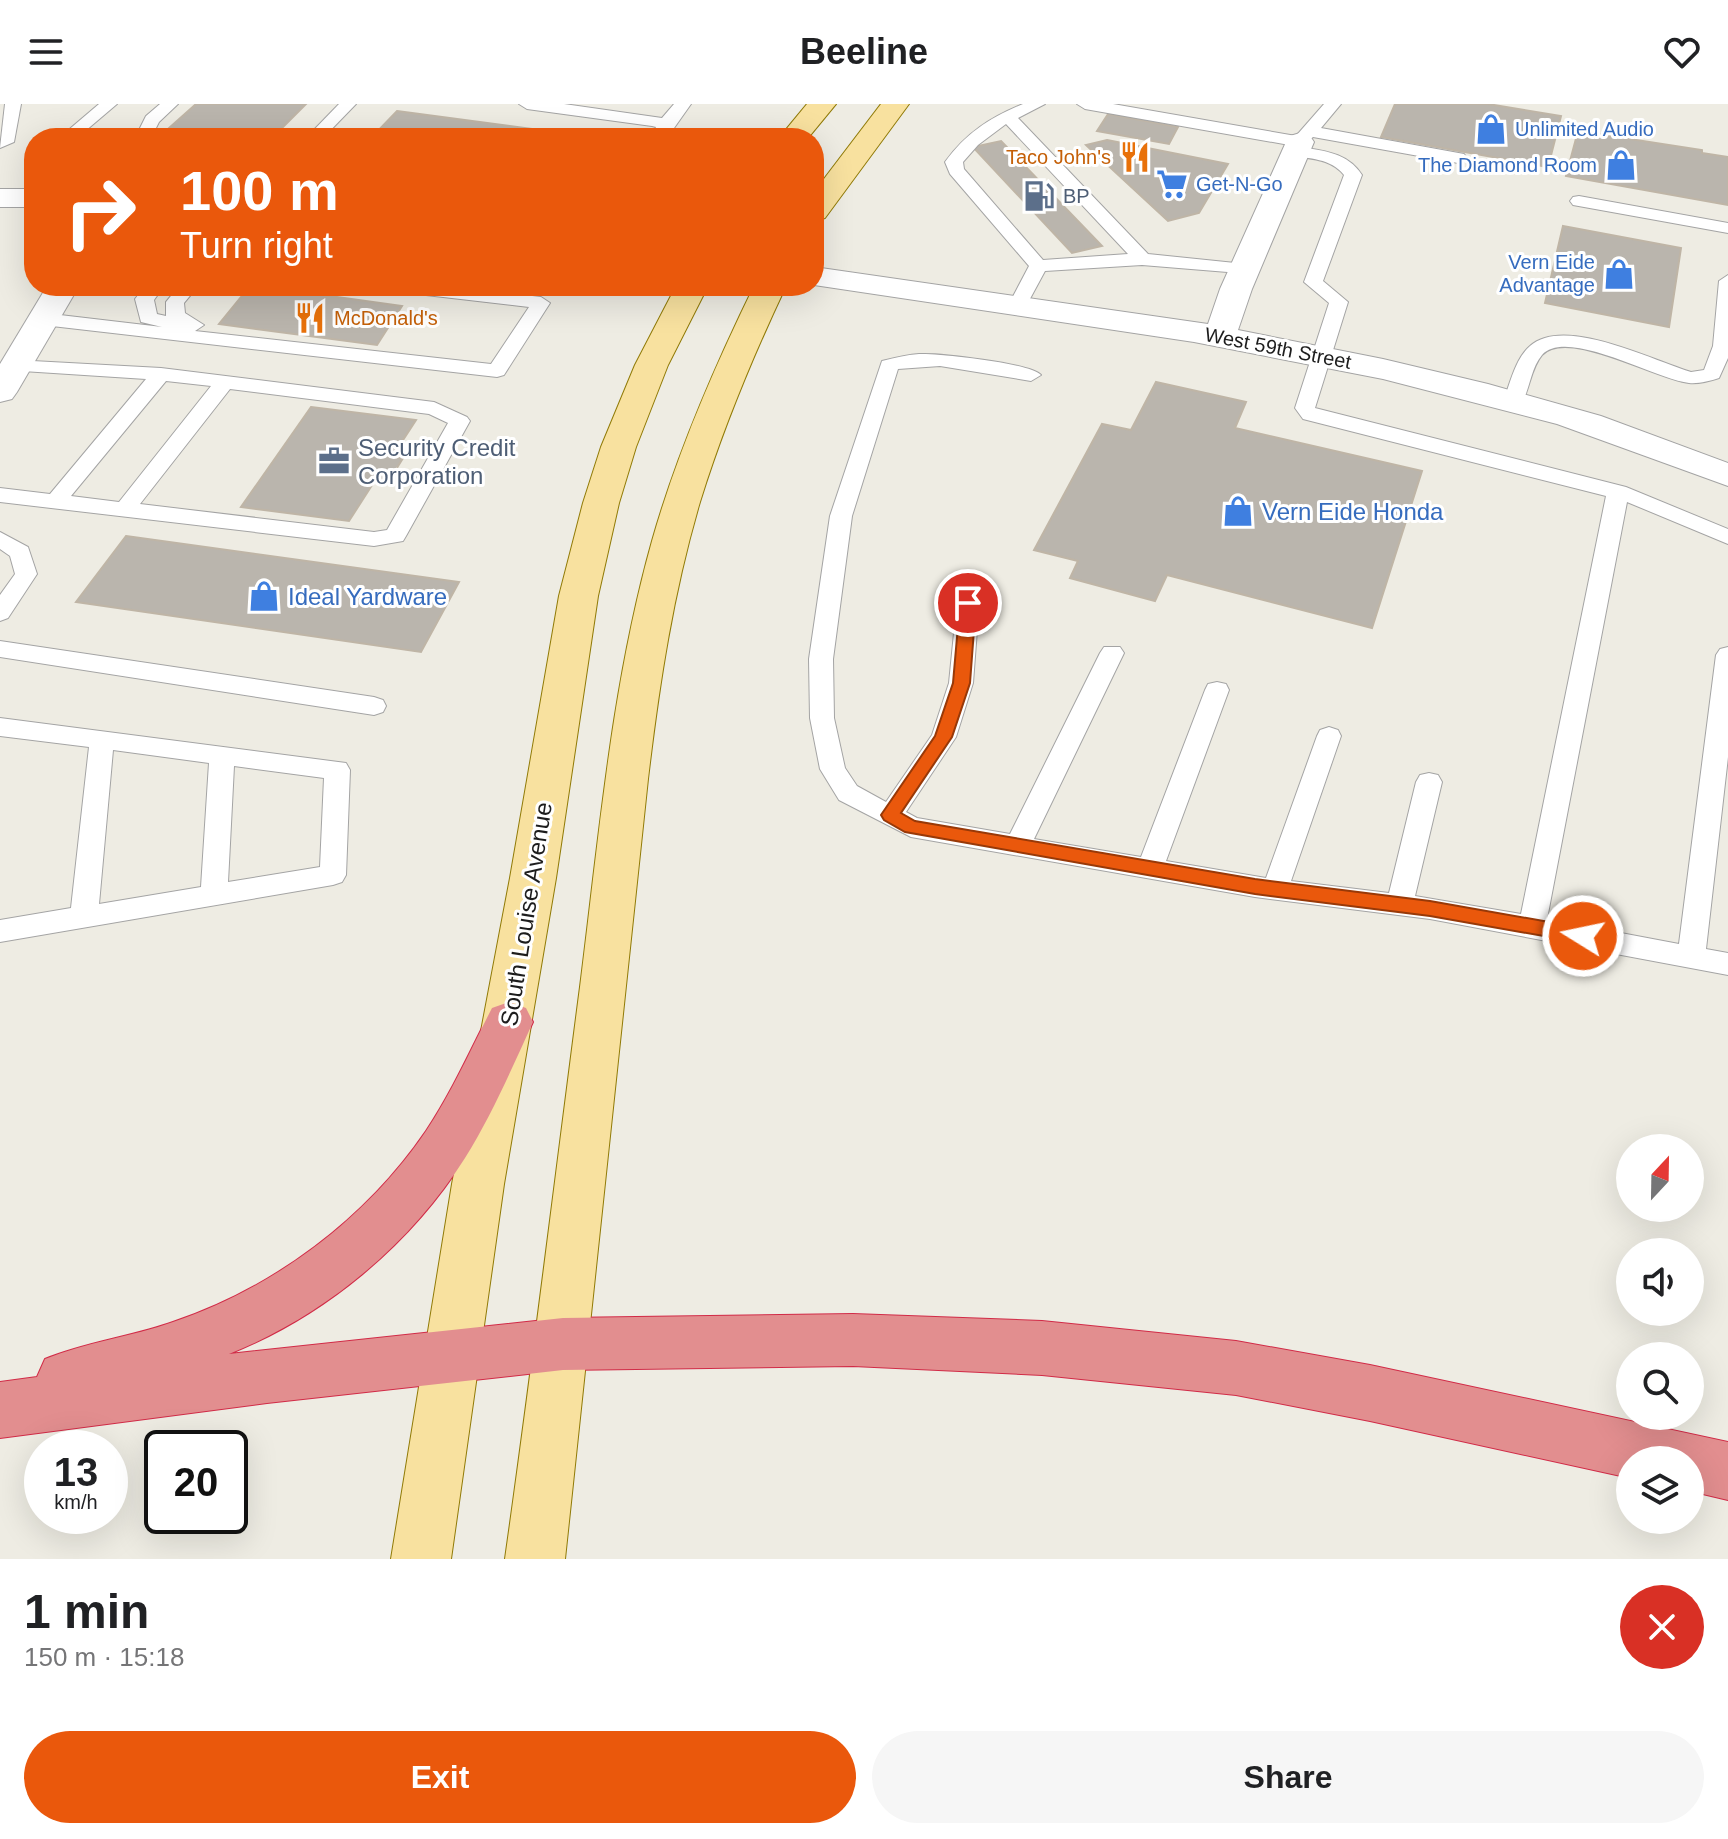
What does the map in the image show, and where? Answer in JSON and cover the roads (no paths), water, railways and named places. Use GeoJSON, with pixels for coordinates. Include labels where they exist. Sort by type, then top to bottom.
{"type":"FeatureCollection","features":[{"type":"Feature","properties":{"kind":"highway"},"geometry":{"type":"LineString","coordinates":[[0,1391],[78,1375],[175,1349],[249,1319],[309,1283],[363,1243],[401,1204],[435,1159],[468,1107],[509,1022]]}},
{"type":"Feature","properties":{"kind":"highway"},"geometry":{"type":"LineString","coordinates":[[0,1410],[563,1344],[853,1340],[1042,1348],[1236,1368],[1370,1393],[1616,1446]]}},
{"type":"Feature","properties":{"kind":"highway"},"geometry":{"type":"LineString","coordinates":[[1704,1465],[1728,1471]]}},
{"type":"Feature","properties":{"kind":"main road"},"geometry":{"type":"LineString","coordinates":[[802,128],[822,104]]}},
{"type":"Feature","properties":{"kind":"main road"},"geometry":{"type":"LineString","coordinates":[[824,199],[895,104]]}},
{"type":"Feature","properties":{"kind":"main road","name":"South Louise Avenue"},"geometry":{"type":"LineString","coordinates":[[421,1559],[471,1227],[509,1022],[578,597],[600,505],[641,388],[687,296]]}},
{"type":"Feature","properties":{"kind":"main road"},"geometry":{"type":"LineString","coordinates":[[535,1559],[563,1344],[619,845],[645,654],[661,578],[684,496],[704,437],[766,296]]}},
{"type":"Feature","properties":{"kind":"street"},"geometry":{"type":"LineString","coordinates":[[1220,336],[1245,270],[1302,142]]}},
{"type":"Feature","properties":{"kind":"street","name":"West 59th Street"},"geometry":{"type":"LineString","coordinates":[[824,277],[1018,304],[1323,355],[1513,402],[1665,449],[1728,475]]}},
{"type":"Feature","properties":{"kind":"street"},"geometry":{"type":"LineString","coordinates":[[7,379],[57,296]]}},
{"type":"Feature","properties":{"kind":"lane"},"geometry":{"type":"LineString","coordinates":[[0,143],[6,142],[13,104]]}},
{"type":"Feature","properties":{"kind":"lane"},"geometry":{"type":"LineString","coordinates":[[79,128],[109,104]]}},
{"type":"Feature","properties":{"kind":"lane"},"geometry":{"type":"LineString","coordinates":[[148,128],[152,120],[170,104]]}},
{"type":"Feature","properties":{"kind":"lane"},"geometry":{"type":"LineString","coordinates":[[324,128],[348,104]]}},
{"type":"Feature","properties":{"kind":"lane"},"geometry":{"type":"LineString","coordinates":[[527,104],[643,128]]}},
{"type":"Feature","properties":{"kind":"lane"},"geometry":{"type":"LineString","coordinates":[[665,128],[683,104]]}},
{"type":"Feature","properties":{"kind":"lane"},"geometry":{"type":"LineString","coordinates":[[1037,104],[995,120],[964,148],[954,162],[956,170],[1038,266]]}},
{"type":"Feature","properties":{"kind":"lane"},"geometry":{"type":"LineString","coordinates":[[1085,104],[1302,142],[1458,158]]}},
{"type":"Feature","properties":{"kind":"lane"},"geometry":{"type":"LineString","coordinates":[[1302,142],[1333,104]]}},
{"type":"Feature","properties":{"kind":"lane"},"geometry":{"type":"LineString","coordinates":[[1007,116],[1142,258]]}},
{"type":"Feature","properties":{"kind":"lane"},"geometry":{"type":"LineString","coordinates":[[1302,142],[1347,165],[1353,175],[1313,282],[1339,302],[1305,408],[1310,415],[1618,492],[1728,537]]}},
{"type":"Feature","properties":{"kind":"lane"},"geometry":{"type":"LineString","coordinates":[[1579,201],[1728,228]]}},
{"type":"Feature","properties":{"kind":"lane"},"geometry":{"type":"LineString","coordinates":[[1038,266],[1142,258],[1188,259],[1245,270]]}},
{"type":"Feature","properties":{"kind":"lane"},"geometry":{"type":"LineString","coordinates":[[1018,304],[1038,266]]}},
{"type":"Feature","properties":{"kind":"lane"},"geometry":{"type":"LineString","coordinates":[[1513,402],[1534,353],[1554,340],[1576,341],[1691,378],[1712,374],[1723,346],[1728,281]]}},
{"type":"Feature","properties":{"kind":"lane"},"geometry":{"type":"LineString","coordinates":[[115,327],[132,296]]}},
{"type":"Feature","properties":{"kind":"lane"},"geometry":{"type":"LineString","coordinates":[[147,296],[144,299],[148,318],[171,324],[390,351],[403,360]]}},
{"type":"Feature","properties":{"kind":"lane"},"geometry":{"type":"LineString","coordinates":[[180,296],[175,302],[175,316],[194,325]]}},
{"type":"Feature","properties":{"kind":"lane"},"geometry":{"type":"LineString","coordinates":[[43,319],[497,371],[541,303],[483,296]]}},
{"type":"Feature","properties":{"kind":"lane"},"geometry":{"type":"LineString","coordinates":[[1031,375],[937,361],[903,360],[889,365],[841,516],[821,659],[822,718],[833,769],[848,793],[911,827],[1275,889],[1400,904],[1532,926],[1728,964]]}},
{"type":"Feature","properties":{"kind":"lane"},"geometry":{"type":"LineString","coordinates":[[55,501],[161,374]]}},
{"type":"Feature","properties":{"kind":"lane"},"geometry":{"type":"LineString","coordinates":[[0,495],[374,539],[395,536],[460,421],[434,408],[161,374],[7,379]]}},
{"type":"Feature","properties":{"kind":"lane"},"geometry":{"type":"LineString","coordinates":[[125,509],[225,382]]}},
{"type":"Feature","properties":{"kind":"lane"},"geometry":{"type":"LineString","coordinates":[[1532,926],[1618,492]]}},
{"type":"Feature","properties":{"kind":"lane"},"geometry":{"type":"LineString","coordinates":[[0,539],[20,552],[26,574],[0,613]]}},
{"type":"Feature","properties":{"kind":"lane"},"geometry":{"type":"LineString","coordinates":[[890,815],[944,737],[961,683],[968,603]]}},
{"type":"Feature","properties":{"kind":"lane"},"geometry":{"type":"LineString","coordinates":[[0,649],[374,706]]}},
{"type":"Feature","properties":{"kind":"lane"},"geometry":{"type":"LineString","coordinates":[[1018,845],[1112,653]]}},
{"type":"Feature","properties":{"kind":"lane"},"geometry":{"type":"LineString","coordinates":[[1691,957],[1728,655]]}},
{"type":"Feature","properties":{"kind":"lane"},"geometry":{"type":"LineString","coordinates":[[1150,868],[1217,690]]}},
{"type":"Feature","properties":{"kind":"lane"},"geometry":{"type":"LineString","coordinates":[[0,727],[337,770],[333,875],[0,931]]}},
{"type":"Feature","properties":{"kind":"lane"},"geometry":{"type":"LineString","coordinates":[[1275,889],[1329,736]]}},
{"type":"Feature","properties":{"kind":"lane"},"geometry":{"type":"LineString","coordinates":[[84,917],[102,740]]}},
{"type":"Feature","properties":{"kind":"lane"},"geometry":{"type":"LineString","coordinates":[[214,895],[222,756]]}},
{"type":"Feature","properties":{"kind":"lane"},"geometry":{"type":"LineString","coordinates":[[1400,904],[1429,782]]}},
{"type":"Feature","properties":{"kind":"place","name":"Unlimited Audio"},"geometry":{"type":"Point","coordinates":[1491,129]}},
{"type":"Feature","properties":{"kind":"place","name":"Taco John's"},"geometry":{"type":"Point","coordinates":[1135,157]}},
{"type":"Feature","properties":{"kind":"place","name":"The Diamond Room"},"geometry":{"type":"Point","coordinates":[1621,165]}},
{"type":"Feature","properties":{"kind":"place","name":"Get-N-Go"},"geometry":{"type":"Point","coordinates":[1172,184]}},
{"type":"Feature","properties":{"kind":"place","name":"BP"},"geometry":{"type":"Point","coordinates":[1039,196]}},
{"type":"Feature","properties":{"kind":"place","name":"Vern Eide Advantage"},"geometry":{"type":"Point","coordinates":[1619,274]}},
{"type":"Feature","properties":{"kind":"place","name":"McDonald's"},"geometry":{"type":"Point","coordinates":[310,318]}},
{"type":"Feature","properties":{"kind":"place","name":"Security Credit Corporation"},"geometry":{"type":"Point","coordinates":[334,461]}},
{"type":"Feature","properties":{"kind":"place","name":"Vern Eide Honda"},"geometry":{"type":"Point","coordinates":[1238,511]}},
{"type":"Feature","properties":{"kind":"place","name":"Ideal Yardware"},"geometry":{"type":"Point","coordinates":[264,596]}}]}
